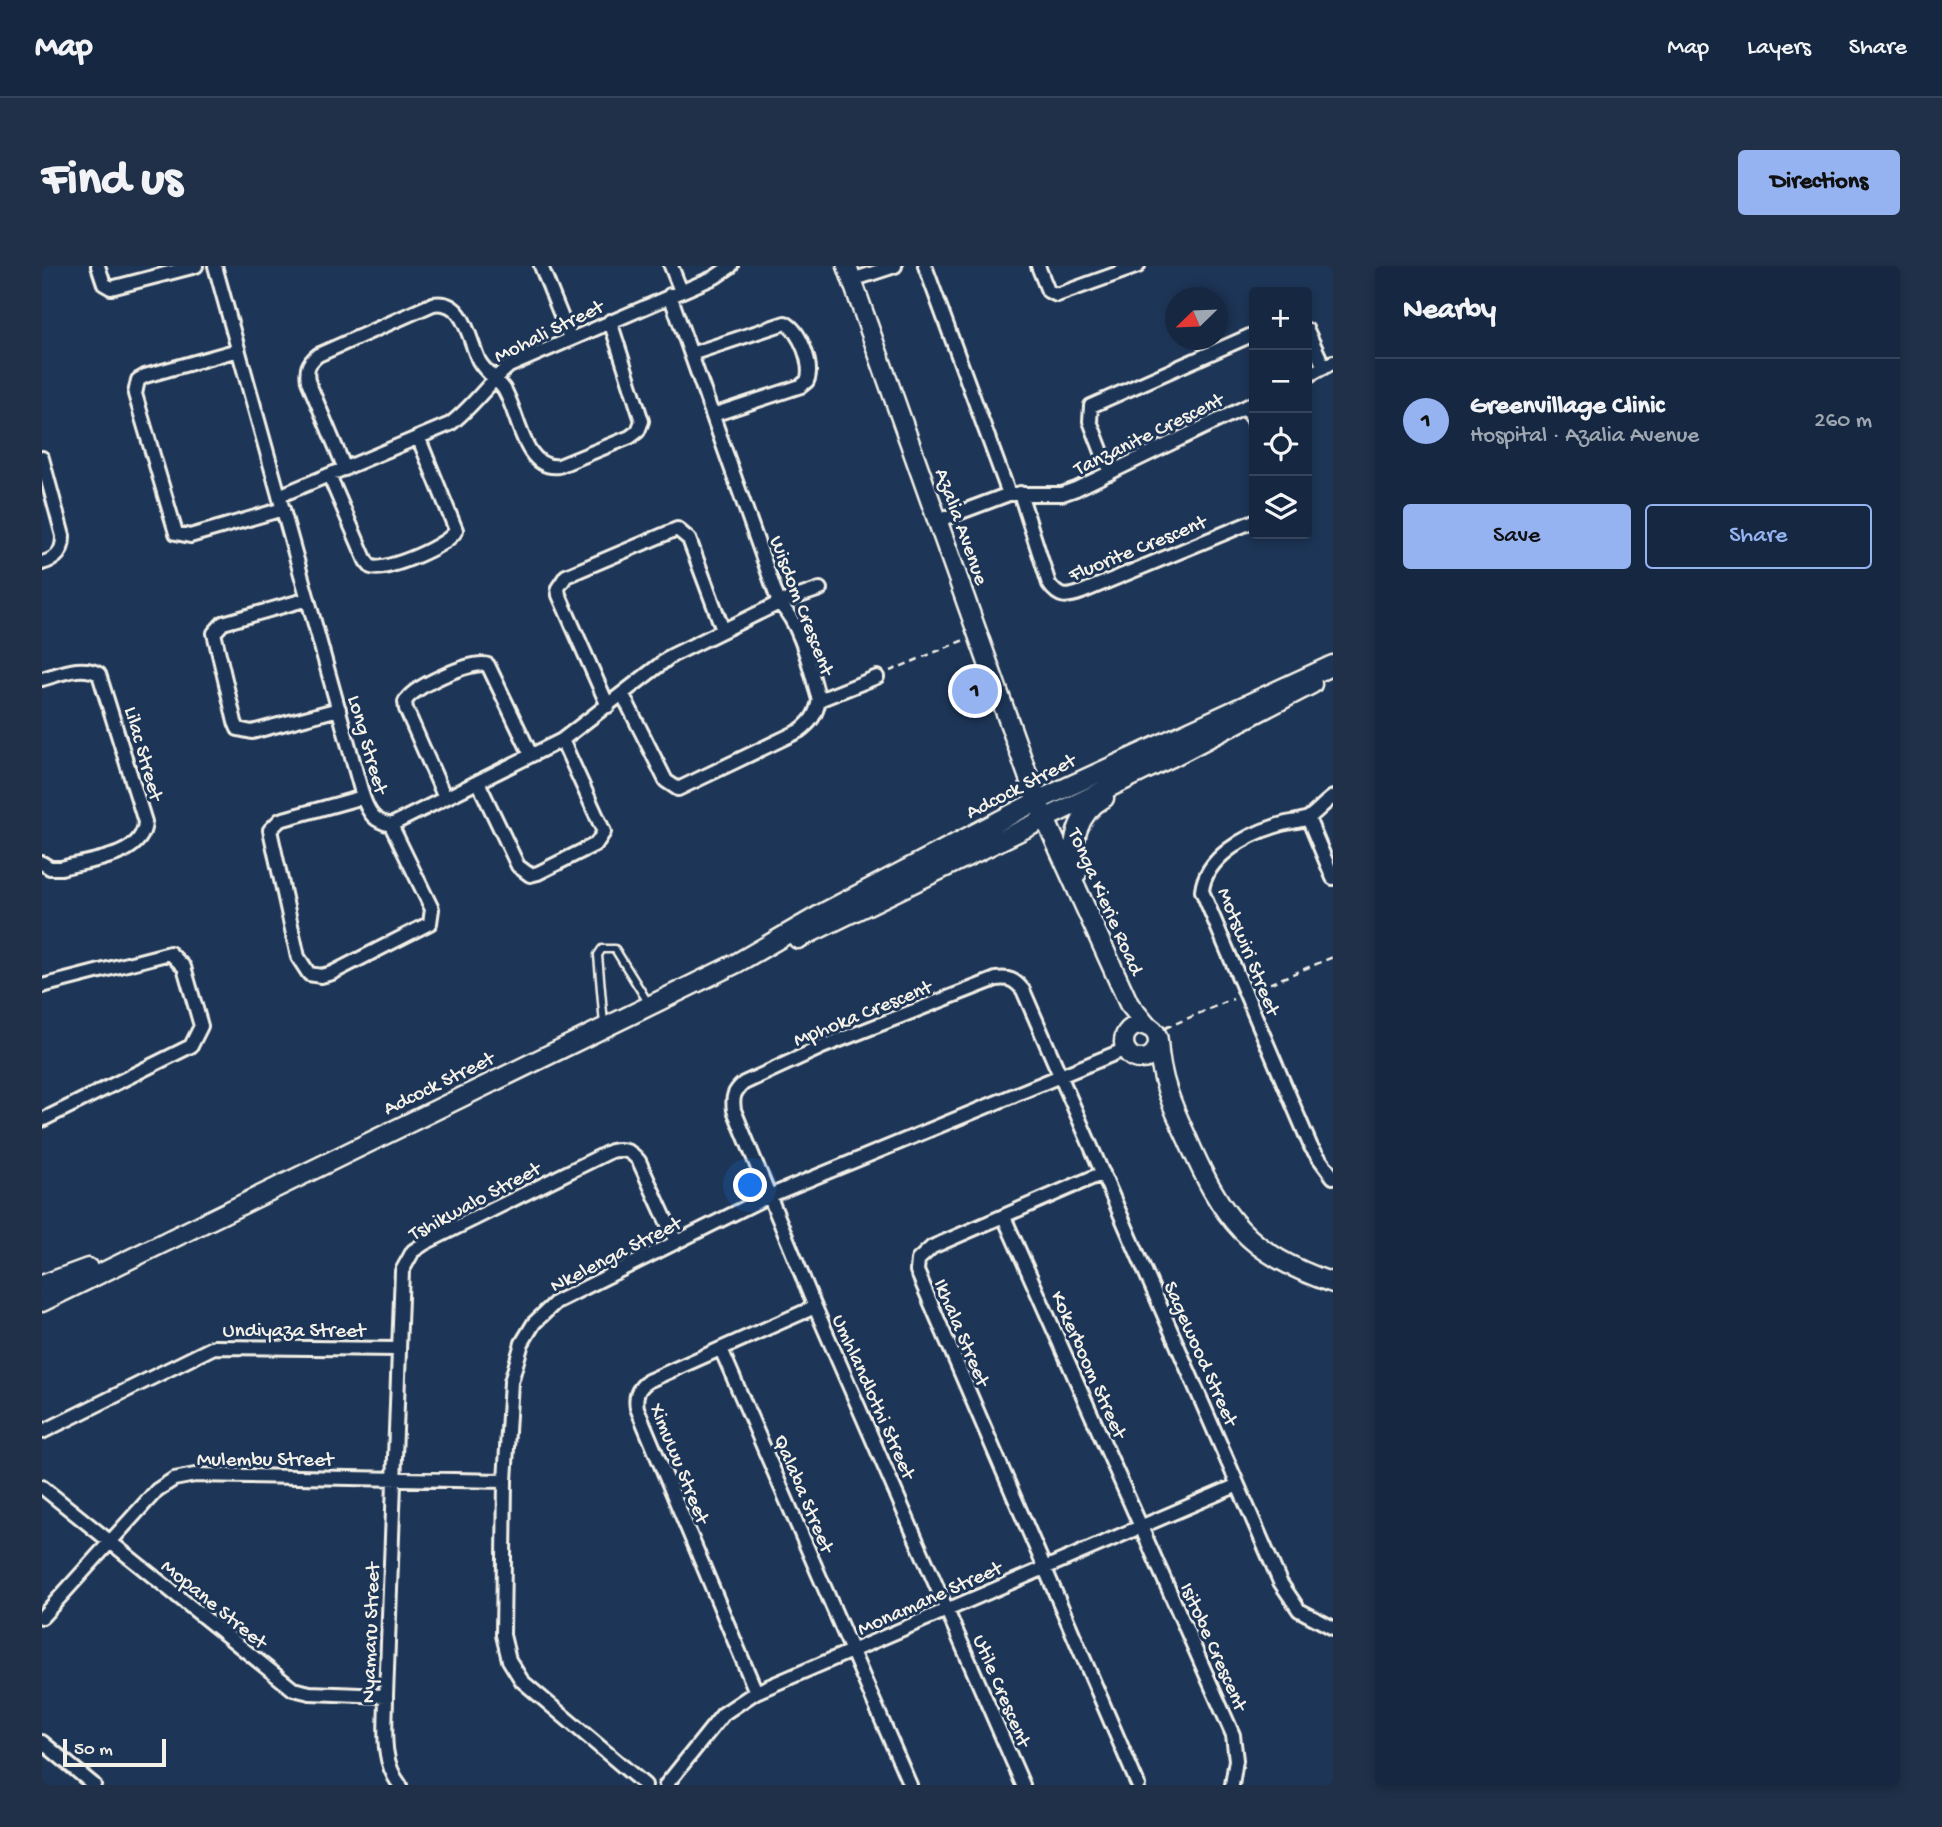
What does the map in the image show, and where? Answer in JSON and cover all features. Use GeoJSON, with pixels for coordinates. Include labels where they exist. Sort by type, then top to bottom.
{"type":"FeatureCollection","features":[{"type":"Feature","properties":{"kind":"main road","name":"Azalia Avenue"},"geometry":{"type":"LineString","coordinates":[[849,273],[1040,809]]}},
{"type":"Feature","properties":{"kind":"main road","name":"Adcock Street"},"geometry":{"type":"LineString","coordinates":[[1040,809],[1170,758],[1333,667]]}},
{"type":"Feature","properties":{"kind":"main road","name":"Adcock Street"},"geometry":{"type":"LineString","coordinates":[[42,1302],[160,1242],[737,964],[815,917],[1333,667]]}},
{"type":"Feature","properties":{"kind":"main road"},"geometry":{"type":"LineString","coordinates":[[1085,902],[1074,863],[1076,834],[1083,815],[1098,802],[1144,777],[1170,758]]}},
{"type":"Feature","properties":{"kind":"main road","name":"Tonga Kierie Road"},"geometry":{"type":"LineString","coordinates":[[1040,809],[1085,902],[1129,1004],[1153,1034]]}},
{"type":"Feature","properties":{"kind":"main road","name":"Tonga Kierie Road"},"geometry":{"type":"LineString","coordinates":[[1128,1046],[1129,1004]]}},
{"type":"Feature","properties":{"kind":"main road"},"geometry":{"type":"LineString","coordinates":[[1128,1046],[1134,1027],[1153,1034]]}},
{"type":"Feature","properties":{"kind":"main road"},"geometry":{"type":"LineString","coordinates":[[1128,1046],[1149,1057],[1153,1034]]}},
{"type":"Feature","properties":{"kind":"main road"},"geometry":{"type":"LineString","coordinates":[[1153,1034],[1164,1088],[1208,1185],[1232,1222],[1268,1254],[1292,1269],[1333,1283]]}},
{"type":"Feature","properties":{"kind":"main road"},"geometry":{"type":"LineString","coordinates":[[1128,1046],[1164,1088]]}},
{"type":"Feature","properties":{"kind":"main road","name":"Adcock Street"},"geometry":{"type":"LineString","coordinates":[[42,1285],[160,1242]]}},
{"type":"Feature","properties":{"kind":"street"},"geometry":{"type":"LineString","coordinates":[[97,266],[104,284],[111,288],[197,266]]}},
{"type":"Feature","properties":{"kind":"street","name":"Long Street"},"geometry":{"type":"LineString","coordinates":[[215,266],[363,797],[368,812],[377,822],[391,825],[562,740],[623,695],[655,666],[779,603],[820,589]]}},
{"type":"Feature","properties":{"kind":"street"},"geometry":{"type":"LineString","coordinates":[[541,266],[570,338]]}},
{"type":"Feature","properties":{"kind":"street","name":"Wisdom Crescent"},"geometry":{"type":"LineString","coordinates":[[623,695],[666,781],[678,789],[799,731],[810,724],[817,712],[818,700],[794,626],[789,612],[779,603],[691,354],[671,266]]}},
{"type":"Feature","properties":{"kind":"street","name":"Mohali Street"},"geometry":{"type":"LineString","coordinates":[[238,350],[138,380],[135,394],[176,533],[190,536],[281,502],[329,475],[419,439],[468,410],[494,379],[509,366],[731,266]]}},
{"type":"Feature","properties":{"kind":"street"},"geometry":{"type":"LineString","coordinates":[[849,273],[895,266]]}},
{"type":"Feature","properties":{"kind":"street","name":"Fluorite Crescent"},"geometry":{"type":"LineString","coordinates":[[925,266],[1049,584],[1056,593],[1063,597],[1082,592],[1249,523]]}},
{"type":"Feature","properties":{"kind":"street"},"geometry":{"type":"LineString","coordinates":[[1038,266],[1048,291],[1056,295],[1139,266]]}},
{"type":"Feature","properties":{"kind":"street"},"geometry":{"type":"LineString","coordinates":[[345,469],[308,382],[306,371],[310,361],[318,355],[433,304],[444,302],[454,306],[461,315],[480,363],[502,387],[539,463],[549,467],[559,466],[630,437],[642,421],[610,321]]}},
{"type":"Feature","properties":{"kind":"street"},"geometry":{"type":"LineString","coordinates":[[691,354],[785,323],[796,332],[810,366],[807,381],[801,386],[713,415]]}},
{"type":"Feature","properties":{"kind":"street"},"geometry":{"type":"LineString","coordinates":[[1110,473],[1090,421],[1091,405],[1249,336]]}},
{"type":"Feature","properties":{"kind":"street"},"geometry":{"type":"LineString","coordinates":[[1312,338],[1328,365],[1312,373]]}},
{"type":"Feature","properties":{"kind":"street","name":"Tanzanite Crescent"},"geometry":{"type":"LineString","coordinates":[[937,521],[1014,494],[1062,494],[1249,406]]}},
{"type":"Feature","properties":{"kind":"street"},"geometry":{"type":"LineString","coordinates":[[329,475],[366,561],[378,569],[385,568],[448,541],[456,530],[419,439]]}},
{"type":"Feature","properties":{"kind":"street"},"geometry":{"type":"LineString","coordinates":[[42,458],[63,547],[58,556],[42,563]]}},
{"type":"Feature","properties":{"kind":"street"},"geometry":{"type":"LineString","coordinates":[[608,706],[559,595],[558,588],[566,576],[677,529],[689,539],[723,630]]}},
{"type":"Feature","properties":{"kind":"street"},"geometry":{"type":"LineString","coordinates":[[308,599],[217,627],[214,641],[235,722],[238,729],[252,732],[339,709]]}},
{"type":"Feature","properties":{"kind":"street"},"geometry":{"type":"LineString","coordinates":[[445,798],[407,709],[405,702],[414,691],[474,663],[488,665],[531,755]]}},
{"type":"Feature","properties":{"kind":"street","name":"Lilac Street"},"geometry":{"type":"LineString","coordinates":[[42,679],[79,669],[90,669],[99,674],[105,683],[145,822],[142,839],[127,850],[61,868],[50,868],[42,863]]}},
{"type":"Feature","properties":{"kind":"street"},"geometry":{"type":"LineString","coordinates":[[818,700],[877,677]]}},
{"type":"Feature","properties":{"kind":"street"},"geometry":{"type":"LineString","coordinates":[[478,782],[523,872],[538,873],[561,862],[596,844],[604,832],[562,740]]}},
{"type":"Feature","properties":{"kind":"street"},"geometry":{"type":"LineString","coordinates":[[363,797],[280,820],[270,830],[298,957],[309,974],[321,976],[332,973],[430,923],[432,909],[391,825]]}},
{"type":"Feature","properties":{"kind":"street","name":"Motswiri Street"},"geometry":{"type":"LineString","coordinates":[[1333,797],[1308,818],[1272,827],[1223,855],[1203,878],[1202,891],[1311,1147],[1333,1177]]}},
{"type":"Feature","properties":{"kind":"street"},"geometry":{"type":"LineString","coordinates":[[1308,818],[1333,877]]}},
{"type":"Feature","properties":{"kind":"street"},"geometry":{"type":"LineString","coordinates":[[42,986],[170,953],[184,967],[201,1026],[191,1046],[42,1120]]}},
{"type":"Feature","properties":{"kind":"street","name":"Mphoka Crescent"},"geometry":{"type":"LineString","coordinates":[[769,1196],[732,1099],[736,1090],[744,1083],[822,1047],[1007,977],[1017,981],[1023,990],[1059,1073]]}},
{"type":"Feature","properties":{"kind":"street","name":"Nkelenga Street"},"geometry":{"type":"LineString","coordinates":[[645,1785],[522,1681],[509,1660],[503,1635],[505,1481],[511,1382],[522,1343],[534,1323],[556,1302],[769,1196],[1128,1046]]}},
{"type":"Feature","properties":{"kind":"street","name":"Sagewood Street"},"geometry":{"type":"LineString","coordinates":[[1059,1073],[1289,1599],[1311,1618],[1333,1628]]}},
{"type":"Feature","properties":{"kind":"street","name":"Tshikwalo Street"},"geometry":{"type":"LineString","coordinates":[[394,1479],[402,1271],[413,1251],[611,1151],[622,1149],[632,1153],[639,1161],[676,1242]]}},
{"type":"Feature","properties":{"kind":"street","name":"Ikhala Street"},"geometry":{"type":"LineString","coordinates":[[1044,1568],[917,1271],[918,1261],[932,1247],[1103,1173]]}},
{"type":"Feature","properties":{"kind":"street","name":"Umhlandlothi Street"},"geometry":{"type":"LineString","coordinates":[[769,1196],[948,1610]]}},
{"type":"Feature","properties":{"kind":"street","name":"Kokerboom Street"},"geometry":{"type":"LineString","coordinates":[[1004,1217],[1141,1527]]}},
{"type":"Feature","properties":{"kind":"street","name":"Ximuwu Street"},"geometry":{"type":"LineString","coordinates":[[756,1692],[635,1398],[639,1388],[648,1381],[816,1307]]}},
{"type":"Feature","properties":{"kind":"street","name":"Undiyaza Street"},"geometry":{"type":"LineString","coordinates":[[42,1432],[214,1347],[398,1349]]}},
{"type":"Feature","properties":{"kind":"street","name":"Qalaba Street"},"geometry":{"type":"LineString","coordinates":[[721,1349],[853,1652]]}},
{"type":"Feature","properties":{"kind":"street","name":"Mulembu Street"},"geometry":{"type":"LineString","coordinates":[[42,1617],[157,1490],[174,1479],[195,1475],[505,1481]]}},
{"type":"Feature","properties":{"kind":"street","name":"Nyamaru Street"},"geometry":{"type":"LineString","coordinates":[[394,1479],[386,1749],[390,1770],[400,1785]]}},
{"type":"Feature","properties":{"kind":"street","name":"Monamane Street"},"geometry":{"type":"LineString","coordinates":[[666,1785],[723,1714],[756,1692],[1238,1485]]}},
{"type":"Feature","properties":{"kind":"street","name":"Mopane Street"},"geometry":{"type":"LineString","coordinates":[[42,1487],[293,1689],[310,1693],[386,1696]]}},
{"type":"Feature","properties":{"kind":"street","name":"Isitobe Crescent"},"geometry":{"type":"LineString","coordinates":[[1141,1527],[1233,1735],[1236,1760],[1231,1785]]}},
{"type":"Feature","properties":{"kind":"street"},"geometry":{"type":"LineString","coordinates":[[1044,1568],[1138,1785]]}},
{"type":"Feature","properties":{"kind":"street","name":"Utile Crescent"},"geometry":{"type":"LineString","coordinates":[[948,1610],[1023,1785]]}},
{"type":"Feature","properties":{"kind":"street"},"geometry":{"type":"LineString","coordinates":[[853,1652],[910,1785]]}},
{"type":"Feature","properties":{"kind":"street"},"geometry":{"type":"LineString","coordinates":[[42,1742],[94,1785]]}},
{"type":"Feature","properties":{"kind":"lane"},"geometry":{"type":"LineString","coordinates":[[604,1027],[598,955],[602,949],[615,949],[650,1005]]}},
{"type":"Feature","properties":{"kind":"path"},"geometry":{"type":"LineString","coordinates":[[877,677],[977,635]]}},
{"type":"Feature","properties":{"kind":"place","name":"Greenvillage Clinic"},"geometry":{"type":"Point","coordinates":[975,691]}}]}
